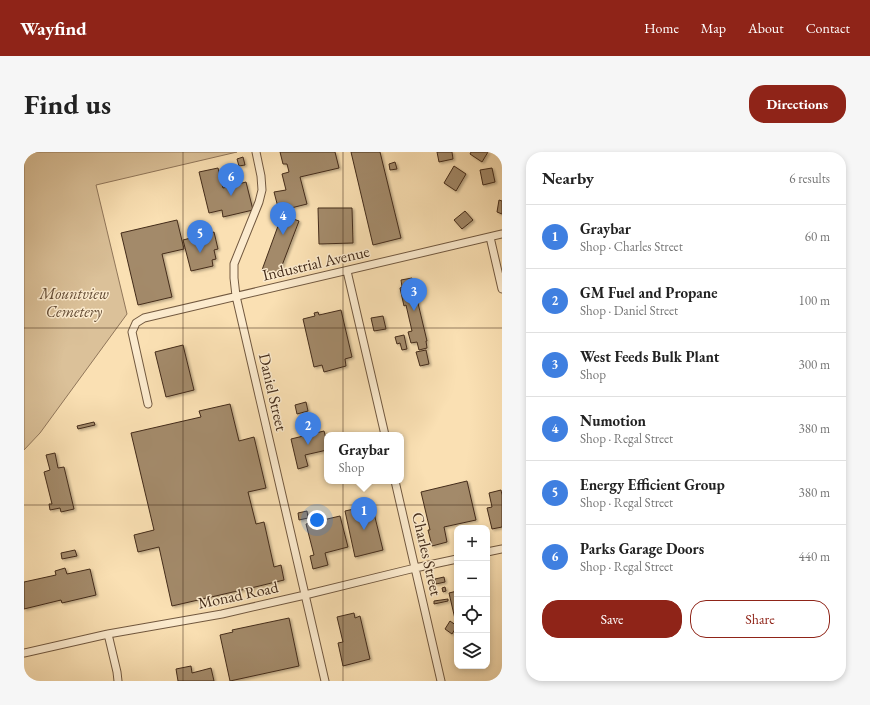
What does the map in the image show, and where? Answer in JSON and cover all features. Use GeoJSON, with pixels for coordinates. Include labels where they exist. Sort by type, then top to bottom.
{"type":"FeatureCollection","features":[{"type":"Feature","properties":{"kind":"street","name":"Daniel Street"},"geometry":{"type":"LineString","coordinates":[[256,152],[262,190],[259,202],[234,264],[236,296],[325,681]]}},
{"type":"Feature","properties":{"kind":"street","name":"Industrial Avenue"},"geometry":{"type":"LineString","coordinates":[[148,404],[132,332],[136,322],[144,318],[502,234]]}},
{"type":"Feature","properties":{"kind":"street"},"geometry":{"type":"LineString","coordinates":[[490,238],[502,289]]}},
{"type":"Feature","properties":{"kind":"street"},"geometry":{"type":"LineString","coordinates":[[347,271],[384,432]]}},
{"type":"Feature","properties":{"kind":"street","name":"Charles Street"},"geometry":{"type":"LineString","coordinates":[[396,484],[441,681]]}},
{"type":"Feature","properties":{"kind":"street"},"geometry":{"type":"LineString","coordinates":[[490,551],[502,549]]}},
{"type":"Feature","properties":{"kind":"street","name":"Monad Road"},"geometry":{"type":"LineString","coordinates":[[24,653],[108,634],[222,614],[454,560]]}},
{"type":"Feature","properties":{"kind":"street"},"geometry":{"type":"LineString","coordinates":[[108,634],[118,681]]}},
{"type":"Feature","properties":{"kind":"green space","name":"Mountview Cemetery"},"geometry":{"type":"Polygon","coordinates":[[[24,152],[237,152],[96,185],[127,314],[40,433],[24,450],[24,152]]]}},
{"type":"Feature","properties":{"kind":"building"},"geometry":{"type":"Polygon","coordinates":[[[280,152],[335,152],[339,168],[300,177],[307,204],[279,211],[274,192],[286,190],[282,174],[289,172],[287,164],[283,164],[280,152]]]}},
{"type":"Feature","properties":{"kind":"building"},"geometry":{"type":"Polygon","coordinates":[[[351,152],[380,152],[401,238],[373,245],[351,152]]]}},
{"type":"Feature","properties":{"kind":"building"},"geometry":{"type":"Polygon","coordinates":[[[437,152],[452,152],[453,159],[439,162],[437,152]]]}},
{"type":"Feature","properties":{"kind":"building"},"geometry":{"type":"Polygon","coordinates":[[[471,152],[488,152],[482,162],[470,154],[471,152]]]}},
{"type":"Feature","properties":{"kind":"building"},"geometry":{"type":"Polygon","coordinates":[[[243,157],[245,165],[239,166],[237,159],[243,157]]]}},
{"type":"Feature","properties":{"kind":"building"},"geometry":{"type":"Polygon","coordinates":[[[395,162],[397,169],[390,170],[389,164],[395,162]]]}},
{"type":"Feature","properties":{"kind":"building"},"geometry":{"type":"Polygon","coordinates":[[[454,166],[466,174],[456,191],[444,183],[454,166]]]}},
{"type":"Feature","properties":{"kind":"building"},"geometry":{"type":"Polygon","coordinates":[[[218,168],[223,188],[246,182],[253,210],[223,217],[222,210],[209,213],[199,172],[218,168]]]}},
{"type":"Feature","properties":{"kind":"building"},"geometry":{"type":"Polygon","coordinates":[[[492,168],[495,182],[483,185],[480,170],[492,168]]]}},
{"type":"Feature","properties":{"kind":"building"},"geometry":{"type":"Polygon","coordinates":[[[499,200],[502,201],[502,214],[497,212],[499,200]]]}},
{"type":"Feature","properties":{"kind":"building"},"geometry":{"type":"Polygon","coordinates":[[[318,208],[352,208],[353,243],[319,244],[318,208]]]}},
{"type":"Feature","properties":{"kind":"building"},"geometry":{"type":"Polygon","coordinates":[[[465,211],[473,220],[462,229],[454,220],[465,211]]]}},
{"type":"Feature","properties":{"kind":"building"},"geometry":{"type":"Polygon","coordinates":[[[282,215],[299,221],[278,276],[262,270],[282,215]]]}},
{"type":"Feature","properties":{"kind":"building"},"geometry":{"type":"Polygon","coordinates":[[[177,220],[184,249],[162,254],[172,297],[138,305],[121,233],[177,220]]]}},
{"type":"Feature","properties":{"kind":"building"},"geometry":{"type":"Polygon","coordinates":[[[214,232],[218,249],[214,250],[216,259],[212,260],[213,266],[191,271],[183,240],[214,232]]]}},
{"type":"Feature","properties":{"kind":"building"},"geometry":{"type":"Polygon","coordinates":[[[412,278],[427,341],[427,348],[419,350],[417,342],[411,343],[408,332],[412,331],[406,305],[404,306],[400,288],[402,287],[401,280],[412,278]]]}},
{"type":"Feature","properties":{"kind":"building"},"geometry":{"type":"Polygon","coordinates":[[[341,310],[352,357],[345,359],[346,366],[324,372],[322,365],[314,367],[303,319],[315,316],[314,313],[318,312],[319,315],[341,310]]]}},
{"type":"Feature","properties":{"kind":"building"},"geometry":{"type":"Polygon","coordinates":[[[383,316],[386,329],[374,331],[371,318],[383,316]]]}},
{"type":"Feature","properties":{"kind":"building"},"geometry":{"type":"Polygon","coordinates":[[[404,335],[407,349],[402,350],[400,343],[397,344],[395,337],[404,335]]]}},
{"type":"Feature","properties":{"kind":"building"},"geometry":{"type":"Polygon","coordinates":[[[183,345],[194,390],[166,397],[155,352],[183,345]]]}},
{"type":"Feature","properties":{"kind":"building"},"geometry":{"type":"Polygon","coordinates":[[[426,350],[429,364],[420,366],[416,352],[426,350]]]}},
{"type":"Feature","properties":{"kind":"building"},"geometry":{"type":"Polygon","coordinates":[[[306,402],[308,411],[297,414],[295,405],[306,402]]]}},
{"type":"Feature","properties":{"kind":"building"},"geometry":{"type":"Polygon","coordinates":[[[230,404],[239,441],[254,437],[266,488],[248,492],[256,524],[264,522],[274,567],[281,565],[284,580],[251,588],[252,590],[246,591],[246,589],[172,606],[159,547],[138,552],[134,535],[154,530],[131,433],[201,417],[199,411],[230,404]]]}},
{"type":"Feature","properties":{"kind":"building"},"geometry":{"type":"Polygon","coordinates":[[[94,422],[95,425],[78,429],[77,426],[94,422]]]}},
{"type":"Feature","properties":{"kind":"building"},"geometry":{"type":"Polygon","coordinates":[[[324,431],[324,451],[305,455],[308,466],[298,469],[291,439],[324,431]]]}},
{"type":"Feature","properties":{"kind":"building"},"geometry":{"type":"Polygon","coordinates":[[[55,453],[58,468],[64,467],[74,509],[61,512],[60,508],[50,510],[49,504],[52,504],[44,472],[50,470],[46,455],[55,453]]]}},
{"type":"Feature","properties":{"kind":"building"},"geometry":{"type":"Polygon","coordinates":[[[467,481],[476,520],[444,527],[447,542],[432,546],[428,530],[430,530],[421,492],[467,481]]]}},
{"type":"Feature","properties":{"kind":"building"},"geometry":{"type":"Polygon","coordinates":[[[501,490],[502,527],[492,529],[487,508],[492,507],[489,493],[501,490]]]}},
{"type":"Feature","properties":{"kind":"building"},"geometry":{"type":"Polygon","coordinates":[[[372,505],[383,550],[355,557],[345,511],[372,505]]]}},
{"type":"Feature","properties":{"kind":"building"},"geometry":{"type":"Polygon","coordinates":[[[307,511],[308,518],[299,520],[298,513],[307,511]]]}},
{"type":"Feature","properties":{"kind":"building"},"geometry":{"type":"Polygon","coordinates":[[[340,516],[348,547],[325,553],[328,565],[313,569],[310,556],[314,555],[306,524],[340,516]]]}},
{"type":"Feature","properties":{"kind":"building"},"geometry":{"type":"Polygon","coordinates":[[[75,550],[77,556],[62,559],[61,553],[75,550]]]}},
{"type":"Feature","properties":{"kind":"building"},"geometry":{"type":"Polygon","coordinates":[[[65,568],[67,574],[90,569],[96,595],[62,603],[61,600],[24,609],[24,582],[56,575],[55,571],[65,568]]]}},
{"type":"Feature","properties":{"kind":"building"},"geometry":{"type":"Polygon","coordinates":[[[444,577],[445,582],[436,584],[435,579],[444,577]]]}},
{"type":"Feature","properties":{"kind":"building"},"geometry":{"type":"Polygon","coordinates":[[[445,587],[446,591],[443,592],[442,588],[445,587]]]}},
{"type":"Feature","properties":{"kind":"building"},"geometry":{"type":"Polygon","coordinates":[[[454,592],[454,615],[449,593],[454,592]]]}},
{"type":"Feature","properties":{"kind":"building"},"geometry":{"type":"Polygon","coordinates":[[[448,599],[448,601],[434,604],[434,601],[448,599]]]}},
{"type":"Feature","properties":{"kind":"building"},"geometry":{"type":"Polygon","coordinates":[[[354,613],[355,618],[360,616],[370,659],[343,666],[338,643],[343,642],[337,617],[354,613]]]}},
{"type":"Feature","properties":{"kind":"building"},"geometry":{"type":"Polygon","coordinates":[[[289,618],[299,666],[230,681],[220,635],[233,632],[232,630],[289,618]]]}},
{"type":"Feature","properties":{"kind":"building"},"geometry":{"type":"Polygon","coordinates":[[[450,621],[454,624],[454,631],[452,634],[445,629],[450,621]]]}},
{"type":"Feature","properties":{"kind":"building"},"geometry":{"type":"Polygon","coordinates":[[[191,666],[192,673],[211,668],[214,681],[178,681],[176,669],[191,666]]]}},
{"type":"Feature","properties":{"kind":"place","name":"Parks Garage Doors"},"geometry":{"type":"Point","coordinates":[231,196]}},
{"type":"Feature","properties":{"kind":"place","name":"Numotion"},"geometry":{"type":"Point","coordinates":[283,235]}},
{"type":"Feature","properties":{"kind":"place","name":"Energy Efficient Group"},"geometry":{"type":"Point","coordinates":[200,253]}},
{"type":"Feature","properties":{"kind":"place","name":"West Feeds Bulk Plant"},"geometry":{"type":"Point","coordinates":[414,311]}},
{"type":"Feature","properties":{"kind":"place","name":"GM Fuel and Propane"},"geometry":{"type":"Point","coordinates":[308,445]}},
{"type":"Feature","properties":{"kind":"place","name":"Graybar"},"geometry":{"type":"Point","coordinates":[364,530]}}]}
